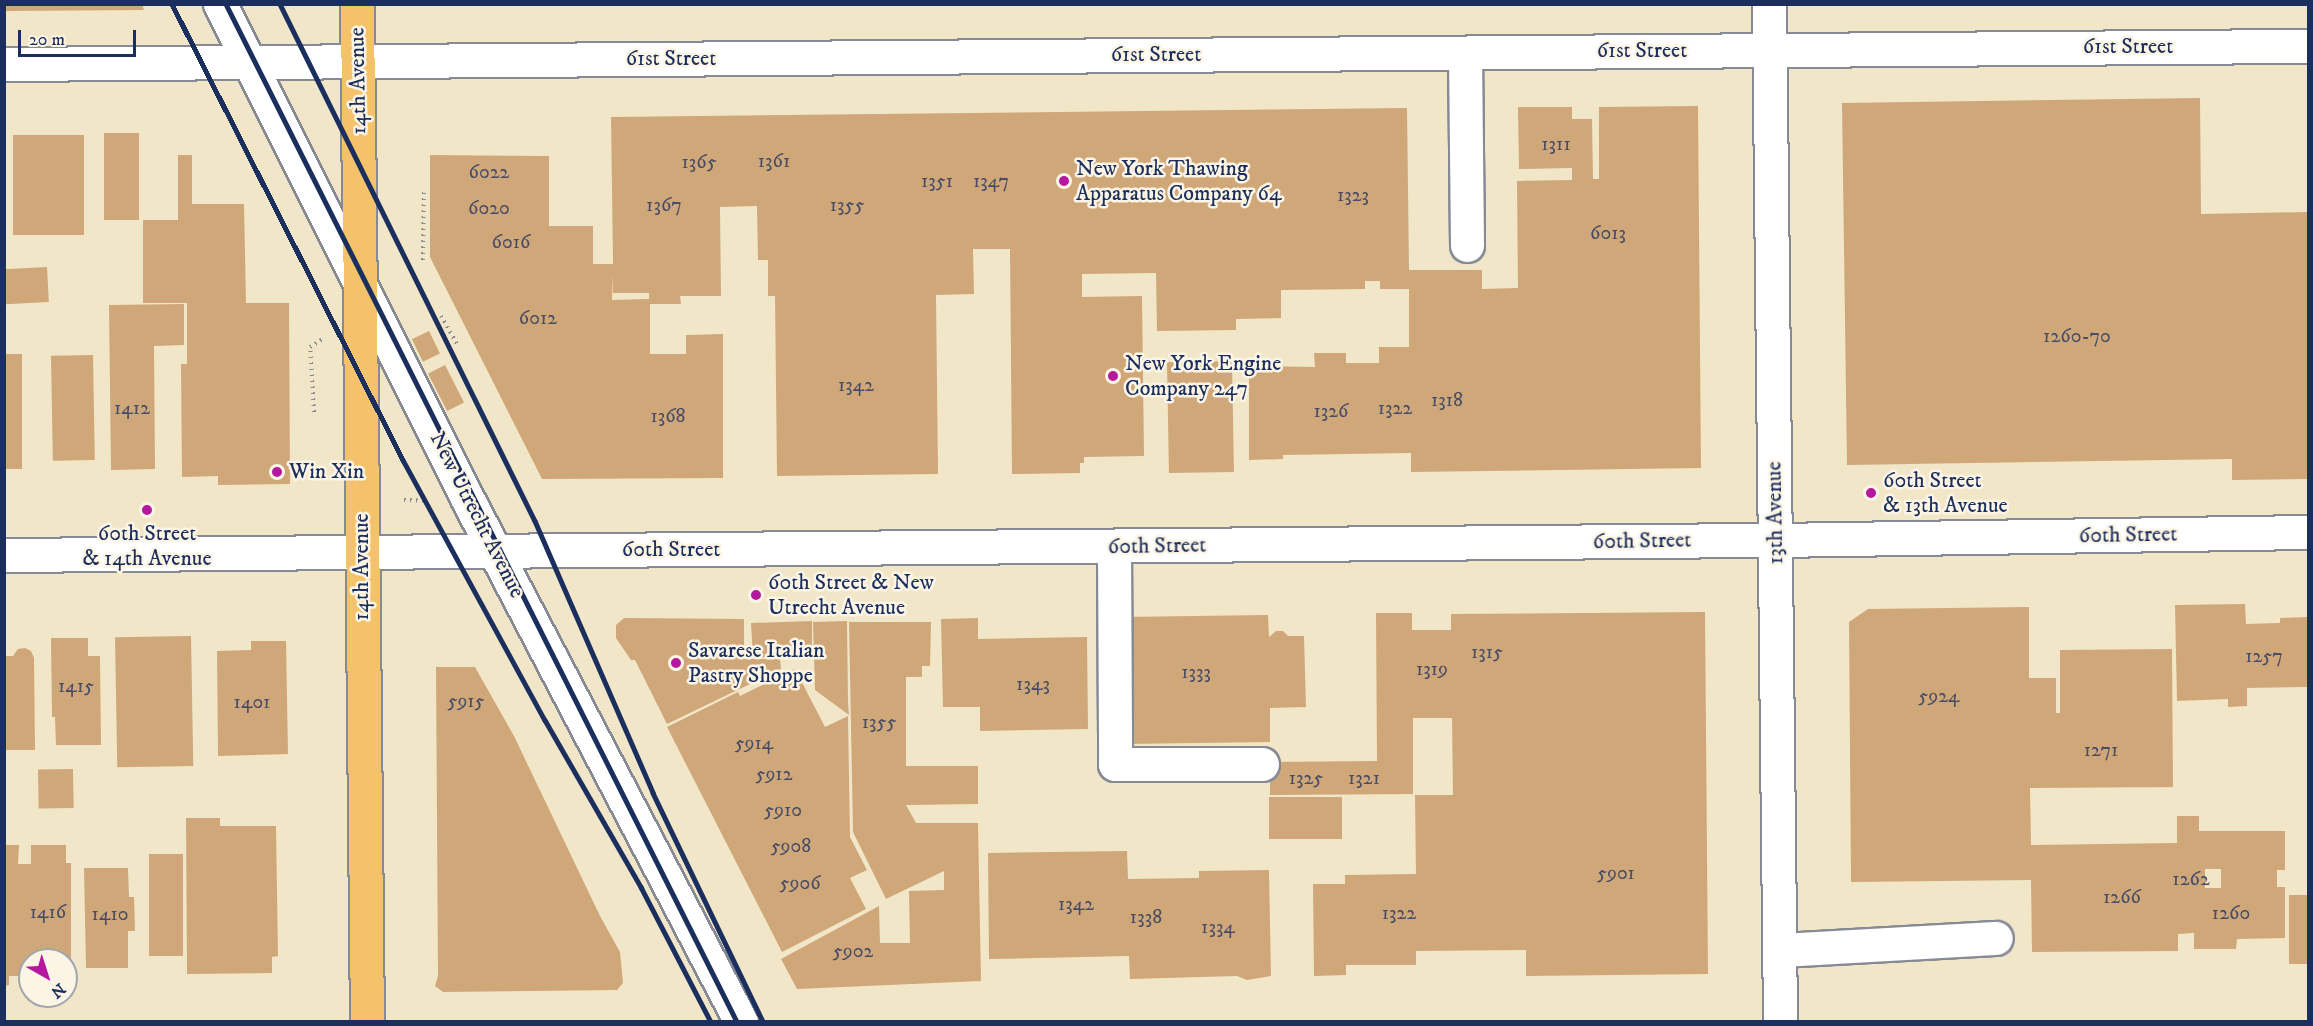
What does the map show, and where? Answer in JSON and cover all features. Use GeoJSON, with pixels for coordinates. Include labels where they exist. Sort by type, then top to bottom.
{"type":"FeatureCollection","features":[{"type":"Feature","properties":{"kind":"main road","name":"14th Avenue"},"geometry":{"type":"LineString","coordinates":[[357,4],[367,1022]]}},
{"type":"Feature","properties":{"kind":"street","name":"New Utrecht Avenue"},"geometry":{"type":"LineString","coordinates":[[220,4],[495,550],[741,1022]]}},
{"type":"Feature","properties":{"kind":"street","name":"13th Avenue"},"geometry":{"type":"LineString","coordinates":[[1769,4],[1780,1022]]}},
{"type":"Feature","properties":{"kind":"street","name":"61st Street"},"geometry":{"type":"LineString","coordinates":[[4,64],[2308,46]]}},
{"type":"Feature","properties":{"kind":"street"},"geometry":{"type":"LineString","coordinates":[[1465,53],[1467,245]]}},
{"type":"Feature","properties":{"kind":"street","name":"60th Street"},"geometry":{"type":"LineString","coordinates":[[4,555],[1775,540],[2308,532]]}},
{"type":"Feature","properties":{"kind":"street"},"geometry":{"type":"LineString","coordinates":[[1114,546],[1115,764],[1262,764]]}},
{"type":"Feature","properties":{"kind":"street"},"geometry":{"type":"LineString","coordinates":[[1780,950],[1996,938]]}},
{"type":"Feature","properties":{"kind":"path"},"geometry":{"type":"LineString","coordinates":[[423,260],[424,189]]}},
{"type":"Feature","properties":{"kind":"path"},"geometry":{"type":"LineString","coordinates":[[441,316],[458,345]]}},
{"type":"Feature","properties":{"kind":"path"},"geometry":{"type":"LineString","coordinates":[[314,412],[310,347],[328,337]]}},
{"type":"Feature","properties":{"kind":"building"},"geometry":{"type":"Polygon","coordinates":[[[4,4],[142,4],[144,10],[4,11],[4,4]]]}},
{"type":"Feature","properties":{"kind":"building"},"geometry":{"type":"Polygon","coordinates":[[[2200,98],[2201,214],[2308,212],[2308,479],[2232,480],[2232,459],[1847,465],[1842,103],[2200,98]]]}},
{"type":"Feature","properties":{"kind":"building"},"geometry":{"type":"Polygon","coordinates":[[[1698,106],[1701,468],[1411,472],[1411,453],[1283,455],[1283,459],[1249,460],[1249,366],[1315,367],[1314,353],[1346,353],[1346,363],[1379,363],[1379,347],[1409,347],[1409,289],[1380,289],[1380,281],[1365,281],[1365,289],[1281,290],[1281,318],[1236,319],[1236,330],[1157,331],[1156,273],[1082,274],[1082,297],[1142,296],[1144,456],[1084,457],[1084,463],[1080,463],[1080,473],[1012,474],[1010,249],[973,249],[974,294],[936,295],[938,474],[777,476],[775,296],[768,296],[768,260],[758,260],[757,206],[720,207],[721,296],[680,296],[681,304],[650,304],[650,354],[686,354],[686,335],[723,334],[723,478],[542,479],[430,257],[430,155],[549,156],[549,226],[593,226],[593,264],[613,264],[611,117],[1407,108],[1409,270],[1482,270],[1482,289],[1518,288],[1517,181],[1572,180],[1572,168],[1519,169],[1518,107],[1572,107],[1572,119],[1592,119],[1593,179],[1599,179],[1599,107],[1698,106]],[[613,272],[612,300],[649,299],[649,293],[613,293],[613,272]]]}},
{"type":"Feature","properties":{"kind":"building"},"geometry":{"type":"Polygon","coordinates":[[[104,133],[139,133],[139,220],[104,220],[104,133]]]}},
{"type":"Feature","properties":{"kind":"building"},"geometry":{"type":"Polygon","coordinates":[[[13,135],[84,135],[84,235],[13,235],[13,135]]]}},
{"type":"Feature","properties":{"kind":"building"},"geometry":{"type":"Polygon","coordinates":[[[178,155],[192,155],[192,204],[244,204],[246,303],[289,303],[290,484],[218,485],[218,476],[182,477],[181,364],[187,364],[187,303],[143,303],[143,220],[178,220],[178,155]]]}},
{"type":"Feature","properties":{"kind":"building"},"geometry":{"type":"Polygon","coordinates":[[[47,267],[49,302],[6,304],[4,269],[47,267]]]}},
{"type":"Feature","properties":{"kind":"building"},"geometry":{"type":"Polygon","coordinates":[[[184,304],[184,345],[154,346],[155,469],[111,470],[109,305],[184,304]]]}},
{"type":"Feature","properties":{"kind":"building"},"geometry":{"type":"Polygon","coordinates":[[[429,331],[440,353],[423,362],[412,339],[429,331]]]}},
{"type":"Feature","properties":{"kind":"building"},"geometry":{"type":"Polygon","coordinates":[[[4,354],[22,354],[22,469],[4,469],[4,354]]]}},
{"type":"Feature","properties":{"kind":"building"},"geometry":{"type":"Polygon","coordinates":[[[93,355],[95,460],[53,461],[51,356],[93,355]]]}},
{"type":"Feature","properties":{"kind":"building"},"geometry":{"type":"Polygon","coordinates":[[[1232,361],[1234,472],[1169,473],[1167,362],[1232,361]]]}},
{"type":"Feature","properties":{"kind":"building"},"geometry":{"type":"Polygon","coordinates":[[[445,365],[464,402],[447,411],[428,374],[445,365]]]}},
{"type":"Feature","properties":{"kind":"building"},"geometry":{"type":"Polygon","coordinates":[[[2245,604],[2246,624],[2280,623],[2280,618],[2308,617],[2308,687],[2247,688],[2247,706],[2228,707],[2228,699],[2177,701],[2175,605],[2245,604]]]}},
{"type":"Feature","properties":{"kind":"building"},"geometry":{"type":"Polygon","coordinates":[[[2029,607],[2029,678],[2056,678],[2056,713],[2060,713],[2060,650],[2172,649],[2173,787],[2030,788],[2031,845],[2177,843],[2177,816],[2199,816],[2199,831],[2285,831],[2285,870],[2277,870],[2277,887],[2285,887],[2285,938],[2237,939],[2236,949],[2194,949],[2194,933],[2178,934],[2178,951],[2032,952],[2031,880],[1851,882],[1849,622],[1868,609],[2029,607]],[[2205,869],[2205,888],[2221,888],[2221,869],[2205,869]]]}},
{"type":"Feature","properties":{"kind":"building"},"geometry":{"type":"Polygon","coordinates":[[[1705,612],[1708,974],[1526,976],[1526,950],[1416,951],[1416,965],[1346,965],[1346,975],[1314,976],[1313,884],[1345,884],[1345,875],[1416,874],[1415,795],[1453,795],[1452,718],[1413,718],[1413,794],[1270,795],[1270,762],[1377,761],[1376,613],[1412,613],[1412,630],[1451,630],[1451,614],[1705,612]]]}},
{"type":"Feature","properties":{"kind":"building"},"geometry":{"type":"Polygon","coordinates":[[[1268,615],[1269,637],[1276,631],[1283,631],[1288,636],[1304,636],[1306,707],[1270,708],[1270,742],[1124,744],[1122,617],[1268,615]]]}},
{"type":"Feature","properties":{"kind":"building"},"geometry":{"type":"Polygon","coordinates":[[[624,618],[744,619],[744,659],[780,659],[781,669],[667,724],[635,660],[631,660],[616,638],[616,625],[624,618]]]}},
{"type":"Feature","properties":{"kind":"building"},"geometry":{"type":"Polygon","coordinates":[[[978,618],[978,639],[1087,637],[1088,729],[980,731],[980,707],[943,707],[941,619],[978,618]]]}},
{"type":"Feature","properties":{"kind":"building"},"geometry":{"type":"Polygon","coordinates":[[[812,621],[812,645],[801,655],[753,658],[751,623],[812,621]]]}},
{"type":"Feature","properties":{"kind":"building"},"geometry":{"type":"Polygon","coordinates":[[[847,621],[849,715],[815,690],[813,622],[847,621]]]}},
{"type":"Feature","properties":{"kind":"building"},"geometry":{"type":"Polygon","coordinates":[[[849,622],[931,622],[930,666],[922,666],[922,677],[906,677],[906,766],[978,766],[978,804],[906,805],[916,823],[978,823],[981,981],[797,989],[781,959],[879,906],[880,943],[910,943],[909,891],[944,890],[944,871],[886,899],[853,832],[849,622]]]}},
{"type":"Feature","properties":{"kind":"building"},"geometry":{"type":"Polygon","coordinates":[[[191,636],[193,766],[117,767],[115,637],[191,636]]]}},
{"type":"Feature","properties":{"kind":"building"},"geometry":{"type":"Polygon","coordinates":[[[51,638],[88,638],[88,656],[100,656],[101,745],[56,745],[55,717],[52,717],[51,638]]]}},
{"type":"Feature","properties":{"kind":"building"},"geometry":{"type":"Polygon","coordinates":[[[251,641],[286,641],[288,754],[218,756],[217,651],[251,650],[251,641]]]}},
{"type":"Feature","properties":{"kind":"building"},"geometry":{"type":"Polygon","coordinates":[[[25,648],[31,651],[34,658],[35,750],[4,750],[4,656],[13,656],[18,649],[25,648]]]}},
{"type":"Feature","properties":{"kind":"building"},"geometry":{"type":"Polygon","coordinates":[[[436,667],[475,667],[514,736],[600,916],[620,952],[623,983],[617,990],[443,992],[435,986],[438,976],[436,667]]]}},
{"type":"Feature","properties":{"kind":"building"},"geometry":{"type":"Polygon","coordinates":[[[795,669],[825,727],[848,716],[850,837],[867,870],[850,878],[866,909],[782,952],[667,727],[738,692],[740,696],[795,669]]]}},
{"type":"Feature","properties":{"kind":"building"},"geometry":{"type":"Polygon","coordinates":[[[73,769],[74,808],[39,809],[38,770],[73,769]]]}},
{"type":"Feature","properties":{"kind":"building"},"geometry":{"type":"Polygon","coordinates":[[[1269,797],[1342,797],[1342,839],[1269,839],[1269,797]]]}},
{"type":"Feature","properties":{"kind":"building"},"geometry":{"type":"Polygon","coordinates":[[[186,818],[220,818],[220,826],[276,826],[278,956],[272,957],[272,973],[187,974],[186,818]]]}},
{"type":"Feature","properties":{"kind":"building"},"geometry":{"type":"Polygon","coordinates":[[[4,845],[19,845],[18,864],[31,864],[31,845],[66,845],[66,863],[71,863],[71,948],[18,948],[18,976],[9,976],[9,985],[4,986],[4,845]]]}},
{"type":"Feature","properties":{"kind":"building"},"geometry":{"type":"Polygon","coordinates":[[[1127,851],[1128,879],[1199,878],[1199,871],[1269,870],[1271,976],[1247,980],[1237,976],[1130,979],[1129,956],[989,959],[988,853],[1127,851]]]}},
{"type":"Feature","properties":{"kind":"building"},"geometry":{"type":"Polygon","coordinates":[[[149,854],[183,854],[183,956],[149,956],[149,854]]]}},
{"type":"Feature","properties":{"kind":"building"},"geometry":{"type":"Polygon","coordinates":[[[84,868],[128,868],[129,897],[134,897],[135,931],[128,931],[128,968],[86,968],[84,868]]]}},
{"type":"Feature","properties":{"kind":"building"},"geometry":{"type":"Polygon","coordinates":[[[2289,895],[2308,895],[2308,964],[2289,964],[2289,895]]]}},
{"type":"Feature","properties":{"kind":"railway"},"geometry":{"type":"LineString","coordinates":[[172,4],[403,460],[545,720],[641,887],[711,1022]]}},
{"type":"Feature","properties":{"kind":"railway"},"geometry":{"type":"LineString","coordinates":[[226,4],[737,1022]]}},
{"type":"Feature","properties":{"kind":"railway"},"geometry":{"type":"LineString","coordinates":[[280,4],[535,521],[653,793],[763,1022]]}},
{"type":"Feature","properties":{"kind":"place","name":"New York Thawing Apparatus Company 64"},"geometry":{"type":"Point","coordinates":[1064,181]}},
{"type":"Feature","properties":{"kind":"place","name":"New York Engine Company 247"},"geometry":{"type":"Point","coordinates":[1113,376]}},
{"type":"Feature","properties":{"kind":"place","name":"Win Xin"},"geometry":{"type":"Point","coordinates":[277,472]}},
{"type":"Feature","properties":{"kind":"place","name":"60th Street & 13th Avenue"},"geometry":{"type":"Point","coordinates":[1871,493]}},
{"type":"Feature","properties":{"kind":"place","name":"60th Street & 14th Avenue"},"geometry":{"type":"Point","coordinates":[147,510]}},
{"type":"Feature","properties":{"kind":"place","name":"60th Street & New Utrecht Avenue"},"geometry":{"type":"Point","coordinates":[756,595]}},
{"type":"Feature","properties":{"kind":"place","name":"Savarese Italian Pastry Shoppe"},"geometry":{"type":"Point","coordinates":[676,663]}}]}
